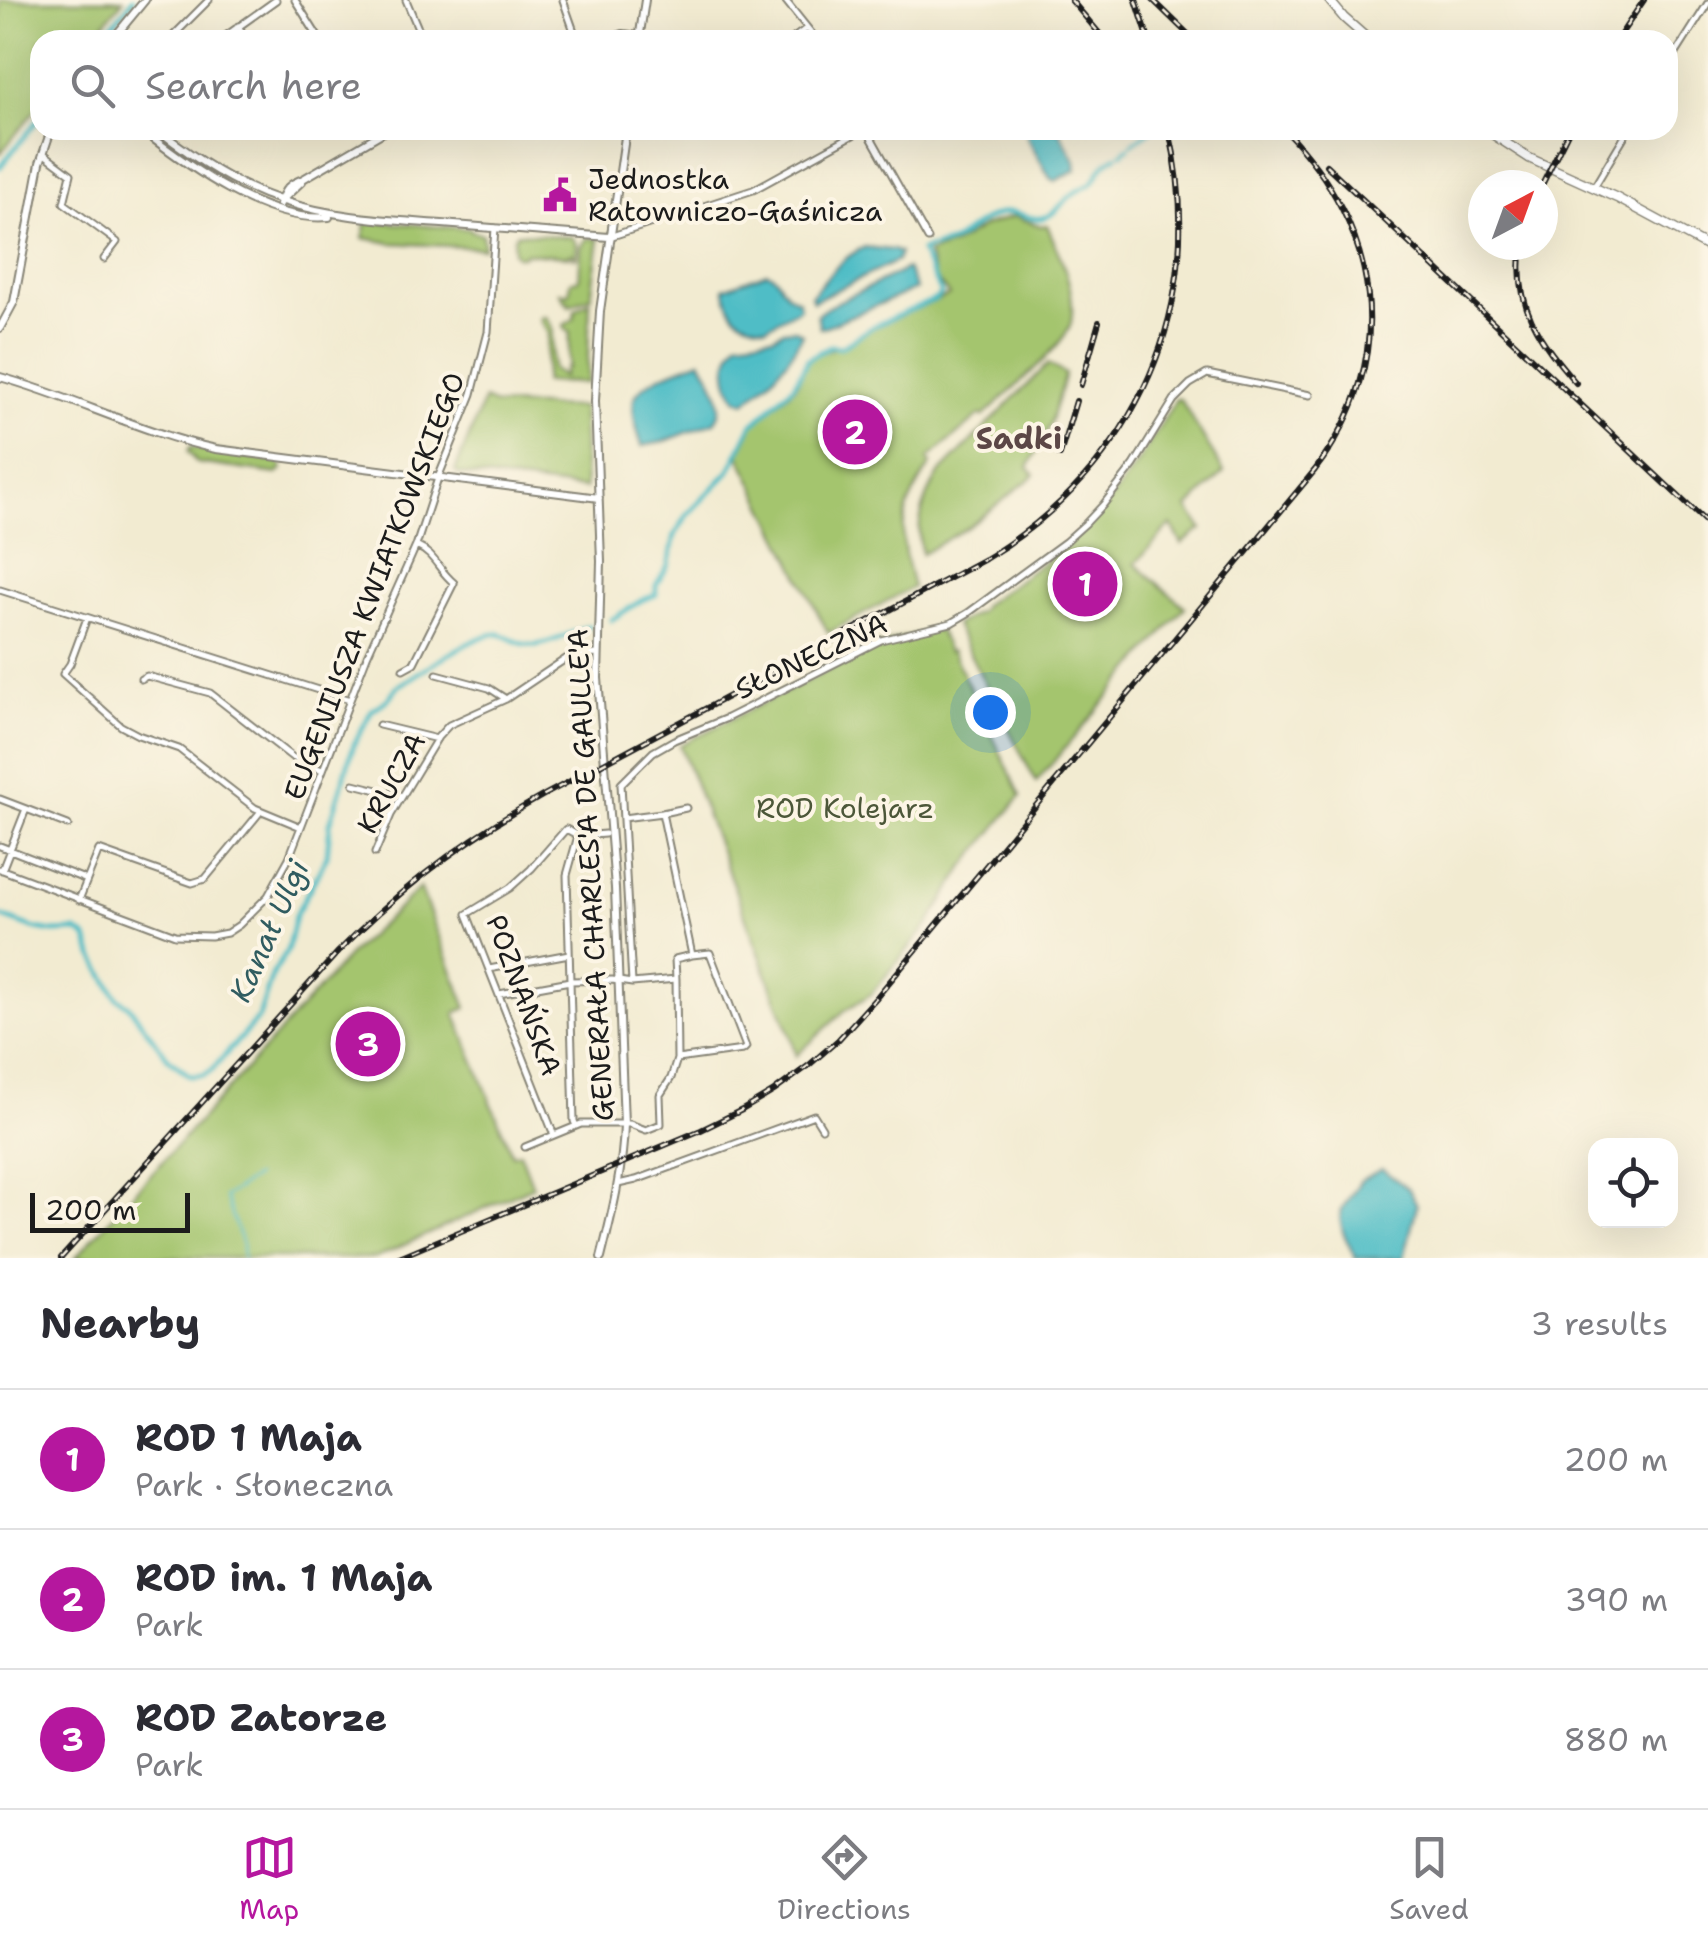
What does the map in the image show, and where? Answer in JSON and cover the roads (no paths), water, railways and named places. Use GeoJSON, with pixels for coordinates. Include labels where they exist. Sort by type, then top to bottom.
{"type":"FeatureCollection","features":[{"type":"Feature","properties":{"kind":"main road"},"geometry":{"type":"LineString","coordinates":[[1330,0],[1358,30]]}},
{"type":"Feature","properties":{"kind":"main road"},"geometry":{"type":"LineString","coordinates":[[1501,140],[1529,158],[1617,198],[1708,248]]}},
{"type":"Feature","properties":{"kind":"street"},"geometry":{"type":"LineString","coordinates":[[120,30],[145,0]]}},
{"type":"Feature","properties":{"kind":"street"},"geometry":{"type":"LineString","coordinates":[[179,30],[210,0]]}},
{"type":"Feature","properties":{"kind":"street"},"geometry":{"type":"LineString","coordinates":[[233,30],[276,0]]}},
{"type":"Feature","properties":{"kind":"street"},"geometry":{"type":"LineString","coordinates":[[295,0],[314,30]]}},
{"type":"Feature","properties":{"kind":"street"},"geometry":{"type":"LineString","coordinates":[[406,0],[418,30]]}},
{"type":"Feature","properties":{"kind":"street"},"geometry":{"type":"LineString","coordinates":[[563,0],[574,30]]}},
{"type":"Feature","properties":{"kind":"street"},"geometry":{"type":"LineString","coordinates":[[640,30],[645,0]]}},
{"type":"Feature","properties":{"kind":"street"},"geometry":{"type":"LineString","coordinates":[[785,0],[807,28],[804,30]]}},
{"type":"Feature","properties":{"kind":"street"},"geometry":{"type":"LineString","coordinates":[[1678,50],[1708,2]]}},
{"type":"Feature","properties":{"kind":"street"},"geometry":{"type":"LineString","coordinates":[[238,26],[241,30]]}},
{"type":"Feature","properties":{"kind":"street"},"geometry":{"type":"LineString","coordinates":[[0,328],[14,302],[48,140]]}},
{"type":"Feature","properties":{"kind":"street"},"geometry":{"type":"LineString","coordinates":[[155,140],[200,173],[240,194],[280,205],[340,216],[610,237],[753,190],[846,140]]}},
{"type":"Feature","properties":{"kind":"street"},"geometry":{"type":"LineString","coordinates":[[172,140],[214,170],[280,205]]}},
{"type":"Feature","properties":{"kind":"street"},"geometry":{"type":"LineString","coordinates":[[280,205],[286,188],[363,140]]}},
{"type":"Feature","properties":{"kind":"street","name":"GENERAŁA CHARLES'A DE GAULLE'A"},"geometry":{"type":"LineString","coordinates":[[601,1258],[618,1184],[624,1124],[614,868],[599,693],[602,561],[596,371],[600,311],[625,140]]}},
{"type":"Feature","properties":{"kind":"street"},"geometry":{"type":"LineString","coordinates":[[871,140],[928,239]]}},
{"type":"Feature","properties":{"kind":"street"},"geometry":{"type":"LineString","coordinates":[[1594,187],[1622,140]]}},
{"type":"Feature","properties":{"kind":"street"},"geometry":{"type":"LineString","coordinates":[[43,153],[71,174],[64,204],[117,242],[104,260]]}},
{"type":"Feature","properties":{"kind":"street","name":"EUGENIUSZA KWIATKOWSKIEGO"},"geometry":{"type":"LineString","coordinates":[[1,870],[176,935],[227,932],[268,896],[285,868],[350,700],[416,546],[472,394],[484,354],[495,228]]}},
{"type":"Feature","properties":{"kind":"street","name":"SŁONECZNA"},"geometry":{"type":"LineString","coordinates":[[632,983],[621,784],[659,748],[880,640],[960,619],[1065,542],[1103,505],[1134,465],[1174,400],[1207,374],[1310,395]]}},
{"type":"Feature","properties":{"kind":"street"},"geometry":{"type":"LineString","coordinates":[[0,377],[186,443],[248,455],[599,498]]}},
{"type":"Feature","properties":{"kind":"street"},"geometry":{"type":"LineString","coordinates":[[403,669],[414,663],[454,583],[442,574],[433,557],[416,546]]}},
{"type":"Feature","properties":{"kind":"street"},"geometry":{"type":"LineString","coordinates":[[0,590],[350,700]]}},
{"type":"Feature","properties":{"kind":"street"},"geometry":{"type":"LineString","coordinates":[[86,618],[63,674],[121,726],[192,757],[261,810],[301,827]]}},
{"type":"Feature","properties":{"kind":"street","name":"KRUCZA"},"geometry":{"type":"LineString","coordinates":[[374,853],[402,796],[448,725],[506,699],[570,656],[599,654]]}},
{"type":"Feature","properties":{"kind":"street"},"geometry":{"type":"LineString","coordinates":[[437,674],[490,688],[506,699]]}},
{"type":"Feature","properties":{"kind":"street"},"geometry":{"type":"LineString","coordinates":[[140,680],[147,676],[210,693],[292,757],[322,770]]}},
{"type":"Feature","properties":{"kind":"street"},"geometry":{"type":"LineString","coordinates":[[380,725],[437,739]]}},
{"type":"Feature","properties":{"kind":"street"},"geometry":{"type":"LineString","coordinates":[[354,784],[402,796]]}},
{"type":"Feature","properties":{"kind":"street"},"geometry":{"type":"LineString","coordinates":[[0,799],[68,825]]}},
{"type":"Feature","properties":{"kind":"street"},"geometry":{"type":"LineString","coordinates":[[1,870],[26,808]]}},
{"type":"Feature","properties":{"kind":"street"},"geometry":{"type":"LineString","coordinates":[[623,818],[686,808]]}},
{"type":"Feature","properties":{"kind":"street"},"geometry":{"type":"LineString","coordinates":[[79,900],[99,850],[180,880],[200,882],[261,810]]}},
{"type":"Feature","properties":{"kind":"street"},"geometry":{"type":"LineString","coordinates":[[662,812],[692,954]]}},
{"type":"Feature","properties":{"kind":"street","name":"POZNAŃSKA"},"geometry":{"type":"LineString","coordinates":[[554,1135],[468,914],[510,888],[566,828],[578,836],[604,834]]}},
{"type":"Feature","properties":{"kind":"street"},"geometry":{"type":"LineString","coordinates":[[576,1126],[566,875],[578,836]]}},
{"type":"Feature","properties":{"kind":"street"},"geometry":{"type":"LineString","coordinates":[[0,846],[87,880]]}},
{"type":"Feature","properties":{"kind":"street"},"geometry":{"type":"LineString","coordinates":[[524,1147],[581,1124],[624,1124],[646,1130],[661,1124],[660,1095],[677,1059],[675,959],[710,952],[746,1047],[677,1059]]}},
{"type":"Feature","properties":{"kind":"street"},"geometry":{"type":"LineString","coordinates":[[489,969],[569,954]]}},
{"type":"Feature","properties":{"kind":"street"},"geometry":{"type":"LineString","coordinates":[[499,994],[570,981],[632,983],[676,979]]}},
{"type":"Feature","properties":{"kind":"street"},"geometry":{"type":"LineString","coordinates":[[618,1184],[814,1115],[822,1128]]}},
{"type":"Feature","properties":{"kind":"water"},"geometry":{"type":"Polygon","coordinates":[[[1029,140],[1064,140],[1076,170],[1055,181],[1029,140]]]}},
{"type":"Feature","properties":{"kind":"water"},"geometry":{"type":"Polygon","coordinates":[[[865,247],[900,253],[897,261],[813,301],[811,296],[836,268],[865,247]]]}},
{"type":"Feature","properties":{"kind":"water"},"geometry":{"type":"Polygon","coordinates":[[[907,269],[916,289],[820,328],[817,315],[829,306],[907,269]]]}},
{"type":"Feature","properties":{"kind":"water"},"geometry":{"type":"Polygon","coordinates":[[[767,272],[798,300],[800,308],[766,327],[737,316],[724,288],[767,272]]]}},
{"type":"Feature","properties":{"kind":"water"},"geometry":{"type":"Polygon","coordinates":[[[795,329],[802,334],[778,371],[745,402],[736,398],[727,369],[738,341],[795,329]]]}},
{"type":"Feature","properties":{"kind":"water"},"geometry":{"type":"Polygon","coordinates":[[[701,360],[720,399],[714,422],[642,446],[633,411],[638,393],[663,375],[701,360]]]}},
{"type":"Feature","properties":{"kind":"water"},"geometry":{"type":"Polygon","coordinates":[[[1382,1169],[1409,1189],[1417,1205],[1404,1258],[1355,1258],[1343,1232],[1342,1209],[1361,1180],[1382,1169]]]}},
{"type":"Feature","properties":{"kind":"waterway"},"geometry":{"type":"LineString","coordinates":[[108,30],[133,0]]}},
{"type":"Feature","properties":{"kind":"waterway"},"geometry":{"type":"LineString","coordinates":[[0,167],[30,130]]}},
{"type":"Feature","properties":{"kind":"waterway"},"geometry":{"type":"LineString","coordinates":[[1132,144],[1137,140]]}},
{"type":"Feature","properties":{"kind":"waterway"},"geometry":{"type":"LineString","coordinates":[[1122,153],[1128,148]]}},
{"type":"Feature","properties":{"kind":"waterway"},"geometry":{"type":"LineString","coordinates":[[934,247],[954,241],[984,220],[1003,213],[1048,216],[1091,184],[1103,166],[1117,156]]}},
{"type":"Feature","properties":{"kind":"waterway","name":"Kanał Ulgi"},"geometry":{"type":"LineString","coordinates":[[611,620],[656,595],[656,585],[668,566],[675,535],[688,514],[729,472],[752,425],[794,385],[808,359],[830,346],[841,347],[874,326],[936,299],[941,293],[921,251],[929,248]]}},
{"type":"Feature","properties":{"kind":"waterway","name":"Kanał Ulgi"},"geometry":{"type":"LineString","coordinates":[[435,663],[492,634],[537,645],[589,626]]}},
{"type":"Feature","properties":{"kind":"waterway","name":"Kanał Ulgi"},"geometry":{"type":"LineString","coordinates":[[0,916],[36,929],[77,931],[87,938],[117,998],[128,1005],[168,1058],[190,1076],[204,1075],[259,1017],[272,975],[287,951],[295,916],[327,856],[330,824],[354,744],[372,710],[397,687],[432,664]]}},
{"type":"Feature","properties":{"kind":"waterway"},"geometry":{"type":"LineString","coordinates":[[243,1258],[242,1244],[225,1197],[255,1177]]}},
{"type":"Feature","properties":{"kind":"railway"},"geometry":{"type":"LineString","coordinates":[[1071,0],[1096,30]]}},
{"type":"Feature","properties":{"kind":"railway"},"geometry":{"type":"LineString","coordinates":[[1136,0],[1146,30]]}},
{"type":"Feature","properties":{"kind":"railway"},"geometry":{"type":"LineString","coordinates":[[1153,0],[1184,30]]}},
{"type":"Feature","properties":{"kind":"railway"},"geometry":{"type":"LineString","coordinates":[[1624,30],[1644,0]]}},
{"type":"Feature","properties":{"kind":"railway"},"geometry":{"type":"LineString","coordinates":[[61,1258],[338,952],[435,866],[544,795],[985,559],[1038,522],[1084,478],[1121,429],[1149,376],[1169,318],[1179,258],[1179,195],[1171,140]]}},
{"type":"Feature","properties":{"kind":"railway"},"geometry":{"type":"LineString","coordinates":[[397,1258],[701,1130],[774,1091],[808,1066],[876,998],[1315,470],[1342,427],[1360,383],[1368,339],[1368,295],[1359,251],[1342,209],[1317,168],[1293,140]]}},
{"type":"Feature","properties":{"kind":"railway"},"geometry":{"type":"LineString","coordinates":[[1549,170],[1564,140]]}},
{"type":"Feature","properties":{"kind":"railway"},"geometry":{"type":"LineString","coordinates":[[1326,165],[1708,524]]}},
{"type":"Feature","properties":{"kind":"railway"},"geometry":{"type":"LineString","coordinates":[[1521,260],[1521,286],[1532,321],[1576,383]]}},
{"type":"Feature","properties":{"kind":"railway"},"geometry":{"type":"LineString","coordinates":[[1081,385],[1099,322]]}},
{"type":"Feature","properties":{"kind":"railway"},"geometry":{"type":"LineString","coordinates":[[1060,455],[1076,401]]}},
{"type":"Feature","properties":{"kind":"place","name":"Jednostka Ratowniczo-Gaśnicza"},"geometry":{"type":"Point","coordinates":[560,195]}},
{"type":"Feature","properties":{"kind":"place","name":"ROD im. 1 Maja"},"geometry":{"type":"Point","coordinates":[855,432]}},
{"type":"Feature","properties":{"kind":"place","name":"ROD 1 Maja"},"geometry":{"type":"Point","coordinates":[1085,584]}},
{"type":"Feature","properties":{"kind":"place","name":"ROD Zatorze"},"geometry":{"type":"Point","coordinates":[368,1044]}},
{"type":"Feature","properties":{"kind":"district","name":"Sadki"},"geometry":{"type":"Point","coordinates":[1019,438]}},
{"type":"Feature","properties":{"kind":"park label","name":"ROD Kolejarz"},"geometry":{"type":"Point","coordinates":[845,808]}}]}
